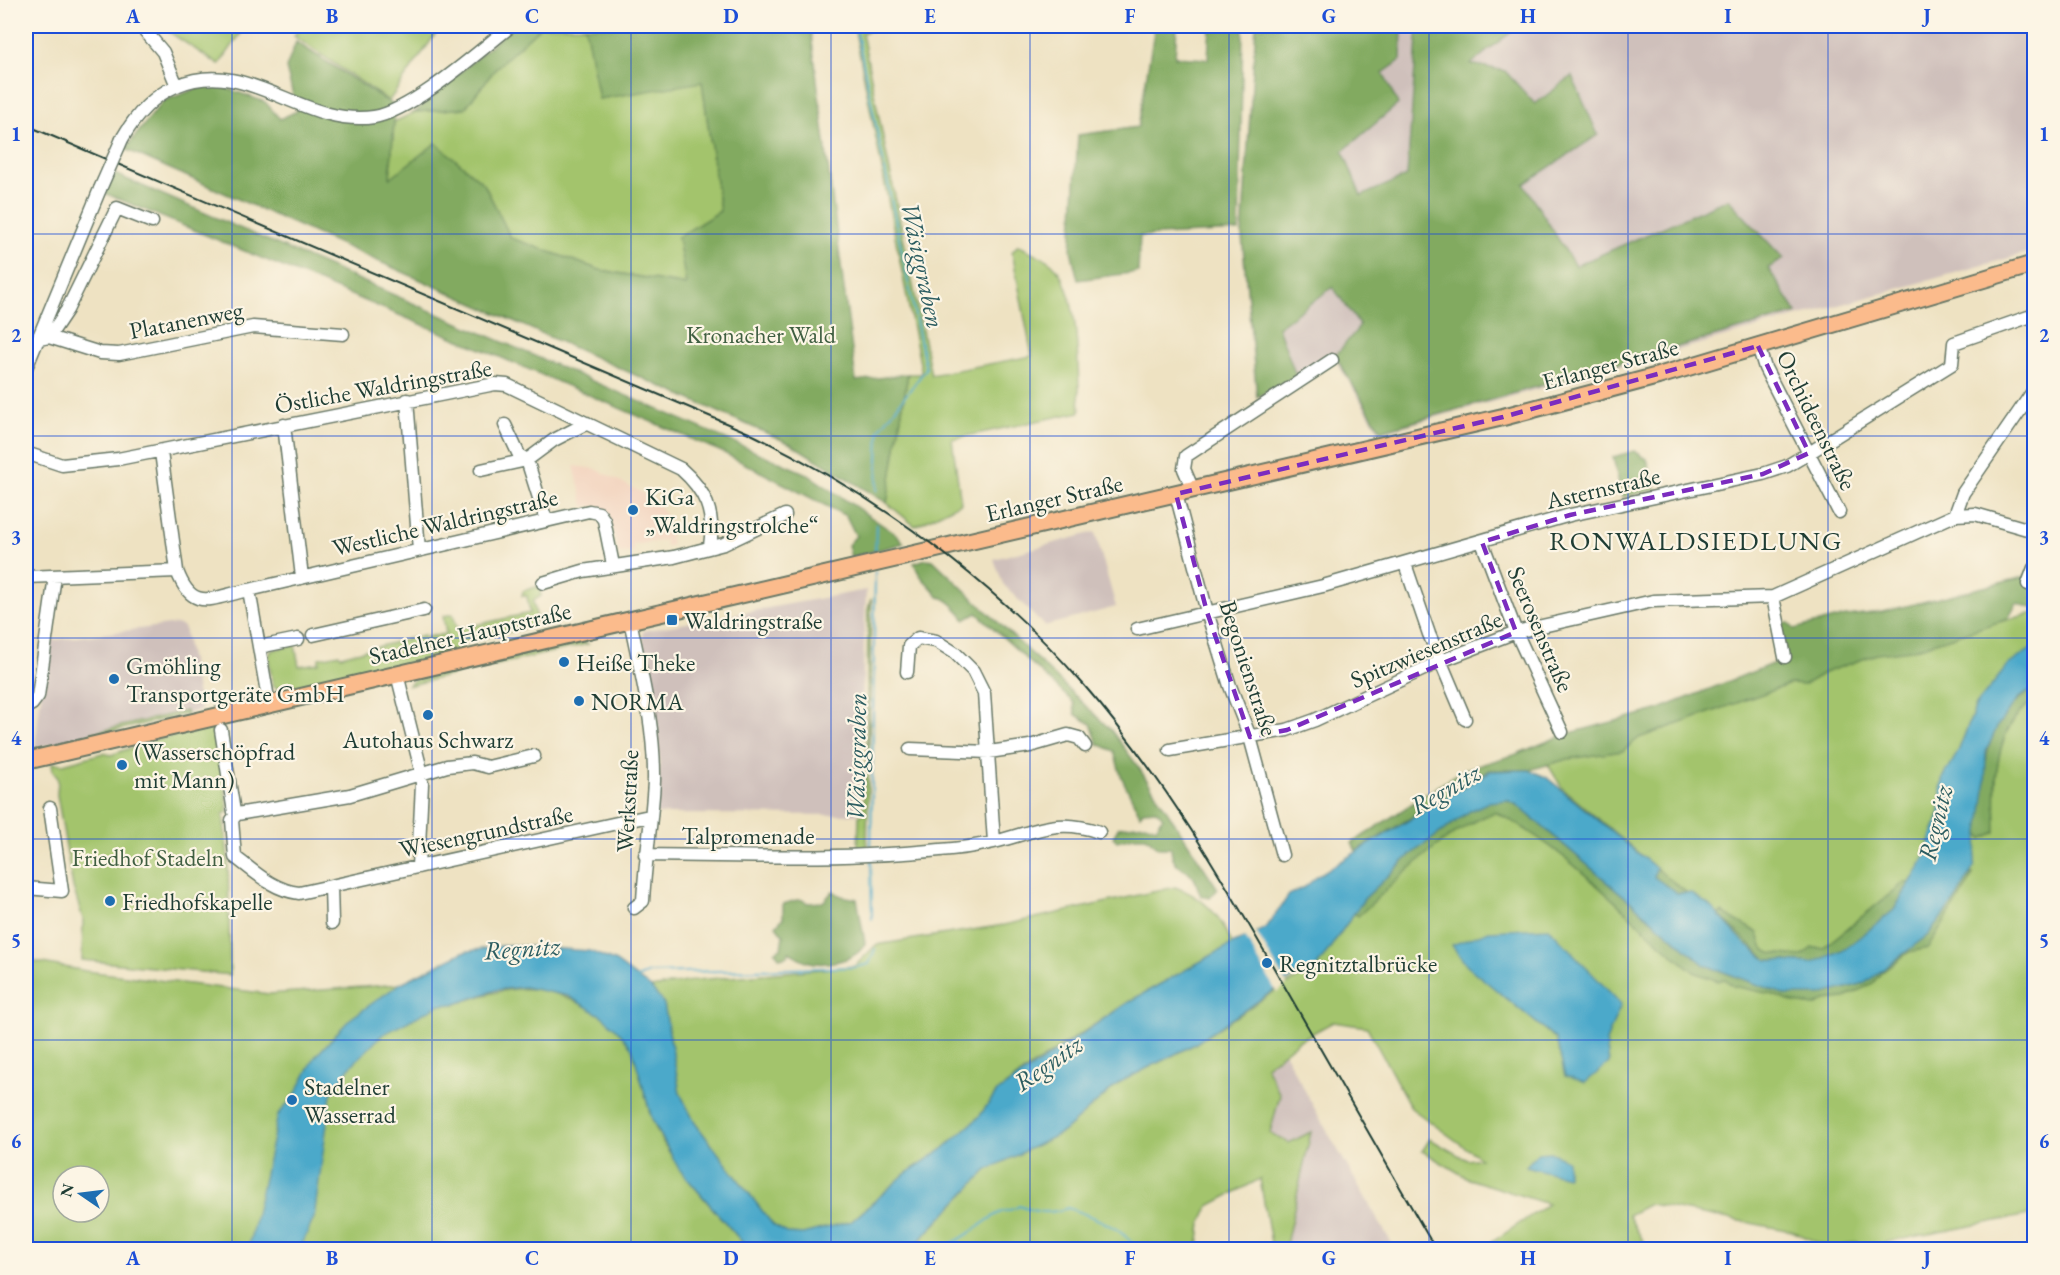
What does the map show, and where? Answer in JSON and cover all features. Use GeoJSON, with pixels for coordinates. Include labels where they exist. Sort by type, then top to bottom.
{"type":"FeatureCollection","features":[{"type":"Feature","properties":{"kind":"main road","name":"Erlanger Straße"},"geometry":{"type":"LineString","coordinates":[[926,553],[1503,417],[1758,346],[2034,264]]}},
{"type":"Feature","properties":{"kind":"main road","name":"Stadelner Hauptstraße"},"geometry":{"type":"LineString","coordinates":[[26,761],[926,553]]}},
{"type":"Feature","properties":{"kind":"street"},"geometry":{"type":"LineString","coordinates":[[141,26],[163,52],[177,86]]}},
{"type":"Feature","properties":{"kind":"street"},"geometry":{"type":"LineString","coordinates":[[44,338],[100,189],[132,120],[146,105],[177,86],[204,78],[224,77],[264,90],[324,115],[342,118],[377,116],[427,91],[511,26]]}},
{"type":"Feature","properties":{"kind":"street"},"geometry":{"type":"LineString","coordinates":[[26,368],[44,338],[67,310],[117,208],[152,222]]}},
{"type":"Feature","properties":{"kind":"street","name":"Asternstraße"},"geometry":{"type":"LineString","coordinates":[[1137,628],[1405,564],[1570,515],[1763,474],[1787,466],[1952,364],[1954,343],[2034,315]]}},
{"type":"Feature","properties":{"kind":"street","name":"Platanenweg"},"geometry":{"type":"LineString","coordinates":[[44,338],[100,353],[119,354],[253,327],[344,334]]}},
{"type":"Feature","properties":{"kind":"street","name":"Orchideenstraße"},"geometry":{"type":"LineString","coordinates":[[1758,346],[1765,368],[1839,512]]}},
{"type":"Feature","properties":{"kind":"street"},"geometry":{"type":"LineString","coordinates":[[1184,492],[1186,456],[1332,360]]}},
{"type":"Feature","properties":{"kind":"street","name":"Östliche Waldringstraße"},"geometry":{"type":"LineString","coordinates":[[26,453],[70,465],[161,452],[407,400],[495,384],[507,385],[681,469],[697,483],[707,500],[713,525],[710,546]]}},
{"type":"Feature","properties":{"kind":"street"},"geometry":{"type":"LineString","coordinates":[[2034,390],[1963,493],[1955,515],[1975,514],[2034,531]]}},
{"type":"Feature","properties":{"kind":"street"},"geometry":{"type":"LineString","coordinates":[[407,400],[419,550]]}},
{"type":"Feature","properties":{"kind":"street"},"geometry":{"type":"LineString","coordinates":[[481,470],[527,460],[554,440],[587,423]]}},
{"type":"Feature","properties":{"kind":"street"},"geometry":{"type":"LineString","coordinates":[[284,425],[302,577]]}},
{"type":"Feature","properties":{"kind":"street"},"geometry":{"type":"LineString","coordinates":[[505,425],[519,455],[527,460],[546,520]]}},
{"type":"Feature","properties":{"kind":"street"},"geometry":{"type":"LineString","coordinates":[[26,578],[177,571],[161,452]]}},
{"type":"Feature","properties":{"kind":"street","name":"Begonienstraße"},"geometry":{"type":"LineString","coordinates":[[1184,492],[1207,612],[1230,686],[1250,736],[1282,855]]}},
{"type":"Feature","properties":{"kind":"street","name":"Westliche Waldringstraße"},"geometry":{"type":"LineString","coordinates":[[177,571],[189,596],[199,600],[589,511],[599,513],[604,520],[613,565]]}},
{"type":"Feature","properties":{"kind":"street"},"geometry":{"type":"LineString","coordinates":[[543,583],[613,565],[674,557],[724,544],[785,515]]}},
{"type":"Feature","properties":{"kind":"street","name":"Spitzwiesenstraße"},"geometry":{"type":"LineString","coordinates":[[1170,750],[1287,730],[1315,720],[1441,661],[1516,632],[1653,601],[1773,597],[1955,515]]}},
{"type":"Feature","properties":{"kind":"street","name":"Seerosenstraße"},"geometry":{"type":"LineString","coordinates":[[1482,542],[1516,632],[1562,732]]}},
{"type":"Feature","properties":{"kind":"street"},"geometry":{"type":"LineString","coordinates":[[1405,564],[1465,719]]}},
{"type":"Feature","properties":{"kind":"street"},"geometry":{"type":"LineString","coordinates":[[2028,584],[2034,568]]}},
{"type":"Feature","properties":{"kind":"street"},"geometry":{"type":"LineString","coordinates":[[26,707],[39,696],[55,576]]}},
{"type":"Feature","properties":{"kind":"street"},"geometry":{"type":"LineString","coordinates":[[249,590],[269,704]]}},
{"type":"Feature","properties":{"kind":"street"},"geometry":{"type":"LineString","coordinates":[[1773,597],[1785,657]]}},
{"type":"Feature","properties":{"kind":"street"},"geometry":{"type":"LineString","coordinates":[[313,635],[424,610]]}},
{"type":"Feature","properties":{"kind":"street","name":"Werkstraße"},"geometry":{"type":"LineString","coordinates":[[630,620],[652,733],[654,781],[645,855],[644,901],[634,908]]}},
{"type":"Feature","properties":{"kind":"street"},"geometry":{"type":"LineString","coordinates":[[907,672],[909,646],[918,638],[927,637],[955,653],[973,671],[984,693],[994,842]]}},
{"type":"Feature","properties":{"kind":"street"},"geometry":{"type":"LineString","coordinates":[[259,647],[298,639]]}},
{"type":"Feature","properties":{"kind":"street"},"geometry":{"type":"LineString","coordinates":[[397,674],[421,775],[418,867]]}},
{"type":"Feature","properties":{"kind":"street"},"geometry":{"type":"LineString","coordinates":[[221,730],[234,812],[237,814],[350,795],[447,766],[472,763],[488,767],[534,756]]}},
{"type":"Feature","properties":{"kind":"street"},"geometry":{"type":"LineString","coordinates":[[910,749],[989,752],[1030,746],[1068,735],[1079,738],[1085,746]]}},
{"type":"Feature","properties":{"kind":"street"},"geometry":{"type":"LineString","coordinates":[[26,888],[62,891],[50,808]]}},
{"type":"Feature","properties":{"kind":"street","name":"Wiesengrundstraße"},"geometry":{"type":"LineString","coordinates":[[237,814],[232,820],[235,857],[272,885],[285,891],[299,893],[650,816]]}},
{"type":"Feature","properties":{"kind":"street","name":"Talpromenade"},"geometry":{"type":"LineString","coordinates":[[645,855],[856,856],[941,850],[994,842],[1048,825],[1081,825],[1100,832]]}},
{"type":"Feature","properties":{"kind":"street"},"geometry":{"type":"LineString","coordinates":[[331,886],[332,923]]}},
{"type":"Feature","properties":{"kind":"highlighted area"},"geometry":{"type":"Polygon","coordinates":[[[1758,346],[1809,453],[1763,474],[1570,515],[1482,542],[1516,632],[1287,730],[1250,737],[1207,612],[1176,494],[1503,417],[1758,346]]]}},
{"type":"Feature","properties":{"kind":"shaded area"},"geometry":{"type":"Polygon","coordinates":[[[1255,26],[2034,26],[2034,251],[1380,433],[1334,358],[1256,398],[1241,235],[1255,26]]]}},
{"type":"Feature","properties":{"kind":"shaded area","name":"KiGa „Waldringstrolche“"},"geometry":{"type":"Polygon","coordinates":[[[574,466],[596,469],[654,499],[665,514],[672,545],[666,546],[665,540],[633,545],[634,552],[619,553],[609,516],[601,507],[584,506],[574,466]]]}},
{"type":"Feature","properties":{"kind":"shaded area"},"geometry":{"type":"Polygon","coordinates":[[[1095,532],[1116,607],[1044,626],[1003,584],[994,559],[1095,532]]]}},
{"type":"Feature","properties":{"kind":"shaded area"},"geometry":{"type":"Polygon","coordinates":[[[866,590],[858,815],[655,814],[660,768],[655,704],[643,648],[643,631],[866,590]]]}},
{"type":"Feature","properties":{"kind":"shaded area","name":"Gmöhling Transportgeräte GmbH"},"geometry":{"type":"Polygon","coordinates":[[[177,624],[184,627],[201,710],[35,748],[47,641],[177,624]]]}},
{"type":"Feature","properties":{"kind":"shaded area"},"geometry":{"type":"Polygon","coordinates":[[[1284,1052],[1395,1249],[1285,1249],[1311,1132],[1289,1143],[1270,1133],[1280,1095],[1266,1066],[1284,1052]]]}},
{"type":"Feature","properties":{"kind":"green space"},"geometry":{"type":"Polygon","coordinates":[[[160,26],[246,26],[219,65],[160,26]]]}},
{"type":"Feature","properties":{"kind":"green space"},"geometry":{"type":"Polygon","coordinates":[[[301,26],[434,26],[439,29],[389,101],[294,36],[301,26]]]}},
{"type":"Feature","properties":{"kind":"green space"},"geometry":{"type":"Polygon","coordinates":[[[513,26],[541,26],[497,67],[465,108],[415,112],[513,26]]]}},
{"type":"Feature","properties":{"kind":"green space"},"geometry":{"type":"Polygon","coordinates":[[[541,26],[586,26],[599,99],[702,81],[720,212],[678,237],[687,285],[600,270],[511,238],[484,184],[390,179],[394,122],[415,112],[465,108],[497,67],[541,26]]]}},
{"type":"Feature","properties":{"kind":"green space","name":"Kronacher Wald"},"geometry":{"type":"Polygon","coordinates":[[[585,26],[810,26],[856,381],[908,374],[887,503],[791,444],[125,149],[163,101],[212,83],[265,102],[280,119],[297,111],[286,68],[296,42],[395,106],[390,178],[436,143],[484,184],[511,238],[600,270],[686,285],[678,237],[720,211],[702,82],[599,99],[585,26]]]}},
{"type":"Feature","properties":{"kind":"green space"},"geometry":{"type":"Polygon","coordinates":[[[854,26],[884,26],[862,33],[931,375],[1032,356],[1012,252],[1018,245],[1051,263],[1061,276],[1068,292],[1076,333],[1080,412],[952,439],[961,503],[915,526],[887,503],[908,374],[922,374],[854,26]]]}},
{"type":"Feature","properties":{"kind":"green space"},"geometry":{"type":"Polygon","coordinates":[[[1155,26],[1177,26],[1175,57],[1208,59],[1210,26],[1243,26],[1239,231],[1140,236],[1138,272],[1078,280],[1071,250],[1078,135],[1138,127],[1155,26]]]}},
{"type":"Feature","properties":{"kind":"green space"},"geometry":{"type":"Polygon","coordinates":[[[1256,26],[1402,26],[1401,60],[1383,73],[1398,104],[1343,151],[1361,196],[1407,176],[1418,26],[1515,26],[1516,28],[1471,64],[1505,71],[1535,104],[1572,76],[1598,135],[1524,184],[1575,266],[1728,199],[1784,259],[1768,268],[1797,313],[1381,431],[1335,356],[1360,326],[1333,287],[1278,327],[1296,376],[1257,397],[1242,235],[1256,26]]]}},
{"type":"Feature","properties":{"kind":"green space"},"geometry":{"type":"Polygon","coordinates":[[[115,174],[807,474],[897,535],[904,543],[851,557],[848,545],[856,536],[846,516],[722,452],[474,346],[104,193],[115,174]]]}},
{"type":"Feature","properties":{"kind":"green space"},"geometry":{"type":"Polygon","coordinates":[[[1634,451],[1647,459],[1656,490],[1622,497],[1613,457],[1634,451]]]}},
{"type":"Feature","properties":{"kind":"green space"},"geometry":{"type":"Polygon","coordinates":[[[926,559],[933,560],[1111,730],[1139,768],[1218,889],[1210,898],[1201,896],[1191,874],[1174,861],[1171,848],[1159,848],[1146,837],[1117,841],[1113,837],[1119,827],[1145,824],[1156,828],[1163,817],[1156,810],[1143,811],[1140,815],[1121,776],[1114,751],[1098,744],[1091,724],[1075,714],[1074,703],[977,613],[965,620],[950,602],[938,597],[920,575],[914,563],[926,559]]]}},
{"type":"Feature","properties":{"kind":"green space"},"geometry":{"type":"Polygon","coordinates":[[[2034,563],[2034,609],[2017,603],[2008,619],[1911,650],[1877,654],[1824,673],[1804,685],[1790,684],[1639,738],[1623,751],[1568,759],[1529,770],[1490,770],[1356,851],[1352,843],[1463,770],[1514,755],[1563,735],[1657,710],[1787,658],[1780,624],[1789,623],[1794,629],[1846,616],[1882,612],[2024,577],[2034,563]]]}},
{"type":"Feature","properties":{"kind":"green space"},"geometry":{"type":"Polygon","coordinates":[[[539,586],[541,596],[533,601],[537,619],[530,627],[461,643],[460,647],[463,649],[429,657],[427,637],[446,634],[443,616],[453,614],[457,629],[530,613],[527,596],[522,596],[523,591],[539,586]]]}},
{"type":"Feature","properties":{"kind":"green space"},"geometry":{"type":"Polygon","coordinates":[[[871,599],[867,849],[858,850],[859,816],[863,814],[867,741],[868,610],[871,599]]]}},
{"type":"Feature","properties":{"kind":"green space"},"geometry":{"type":"Polygon","coordinates":[[[2034,613],[2034,647],[1976,705],[1958,752],[1942,780],[1940,812],[1925,858],[1894,910],[1845,949],[1811,963],[1767,960],[1653,877],[1656,868],[1562,788],[1544,758],[1696,717],[1875,654],[2034,613]]]}},
{"type":"Feature","properties":{"kind":"green space"},"geometry":{"type":"Polygon","coordinates":[[[424,635],[427,659],[283,691],[273,686],[268,656],[272,650],[295,645],[299,666],[319,663],[319,658],[339,654],[341,656],[424,635]]]}},
{"type":"Feature","properties":{"kind":"green space"},"geometry":{"type":"Polygon","coordinates":[[[583,641],[588,644],[465,672],[465,668],[583,641]]]}},
{"type":"Feature","properties":{"kind":"green space"},"geometry":{"type":"Polygon","coordinates":[[[457,670],[459,673],[407,686],[414,680],[457,670]]]}},
{"type":"Feature","properties":{"kind":"green space"},"geometry":{"type":"Polygon","coordinates":[[[2034,689],[2034,1214],[1887,1242],[1880,1249],[1872,1249],[1857,1242],[1831,1249],[1792,1231],[1650,1204],[1628,1215],[1648,1249],[1482,1249],[1548,1204],[1469,1179],[1422,1151],[1430,1139],[1467,1160],[1480,1158],[1411,1108],[1367,1027],[1333,1022],[1300,1040],[1266,1066],[1280,1095],[1270,1133],[1289,1143],[1311,1132],[1285,1249],[1272,1249],[1260,1179],[1209,1206],[1201,1224],[1198,1249],[911,1250],[987,1170],[1063,1132],[1120,1082],[1193,1045],[1270,994],[1316,968],[1364,899],[1410,855],[1470,811],[1507,800],[1517,805],[1705,965],[1786,995],[1928,935],[1955,900],[1985,790],[1998,725],[2018,698],[2034,689]],[[1504,996],[1556,1039],[1565,1076],[1609,1063],[1606,1041],[1620,1004],[1504,996]]]}},
{"type":"Feature","properties":{"kind":"green space"},"geometry":{"type":"Polygon","coordinates":[[[2034,689],[2034,701],[2020,712],[2003,742],[1996,778],[1996,832],[1982,839],[1978,833],[1981,792],[1994,733],[2003,716],[2016,701],[2034,689]]]}},
{"type":"Feature","properties":{"kind":"green space"},"geometry":{"type":"Polygon","coordinates":[[[186,711],[187,714],[91,736],[91,733],[186,711]]]}},
{"type":"Feature","properties":{"kind":"green space","name":"Friedhof Stadeln"},"geometry":{"type":"Polygon","coordinates":[[[217,727],[228,812],[223,814],[228,858],[230,975],[82,960],[83,919],[73,887],[57,795],[58,778],[53,772],[52,763],[63,764],[103,753],[111,755],[153,740],[217,727]]]}},
{"type":"Feature","properties":{"kind":"green space"},"geometry":{"type":"Polygon","coordinates":[[[1507,800],[1517,805],[1705,965],[1786,995],[1928,935],[1955,899],[1969,875],[1973,874],[1928,948],[1909,952],[1881,973],[1873,983],[1845,998],[1825,1000],[1815,1006],[1794,1003],[1771,994],[1733,986],[1725,979],[1718,981],[1694,972],[1574,865],[1523,828],[1495,812],[1475,821],[1439,844],[1358,916],[1354,913],[1364,899],[1410,855],[1470,811],[1489,801],[1507,800]]]}},
{"type":"Feature","properties":{"kind":"green space"},"geometry":{"type":"Polygon","coordinates":[[[1656,868],[1686,892],[1677,894],[1654,877],[1656,868]]]}},
{"type":"Feature","properties":{"kind":"green space"},"geometry":{"type":"Polygon","coordinates":[[[1905,882],[1909,884],[1894,910],[1845,949],[1812,963],[1767,960],[1718,914],[1722,912],[1758,933],[1762,947],[1770,953],[1801,956],[1812,948],[1823,948],[1905,882]]]}},
{"type":"Feature","properties":{"kind":"green space"},"geometry":{"type":"Polygon","coordinates":[[[1175,887],[1194,896],[1210,908],[1223,925],[1232,944],[1130,1001],[1029,1068],[997,1092],[978,1118],[943,1149],[905,1174],[852,1221],[803,1234],[787,1233],[773,1225],[695,1123],[680,1093],[664,1004],[651,988],[697,980],[855,966],[876,945],[1004,925],[1175,887]]]}},
{"type":"Feature","properties":{"kind":"green space"},"geometry":{"type":"Polygon","coordinates":[[[833,891],[841,896],[857,899],[865,943],[861,949],[848,958],[830,963],[813,963],[789,952],[787,956],[780,958],[775,952],[781,948],[783,935],[776,926],[783,918],[783,904],[800,899],[808,903],[823,902],[833,891]]]}},
{"type":"Feature","properties":{"kind":"green space"},"geometry":{"type":"Polygon","coordinates":[[[26,960],[86,971],[269,994],[428,982],[456,1004],[510,990],[542,990],[558,994],[605,1018],[630,1043],[639,1065],[652,1119],[660,1137],[680,1169],[743,1243],[753,1249],[26,1249],[26,960]]]}},
{"type":"Feature","properties":{"kind":"water","name":"Regnitz"},"geometry":{"type":"Polygon","coordinates":[[[2034,647],[2034,689],[2018,698],[1998,725],[1986,752],[1985,790],[1974,867],[1955,900],[1928,935],[1865,983],[1820,995],[1786,995],[1705,965],[1517,805],[1507,800],[1489,802],[1470,811],[1410,855],[1364,899],[1316,968],[1298,974],[1193,1045],[1120,1082],[1063,1132],[987,1170],[911,1249],[753,1250],[743,1243],[679,1169],[652,1119],[632,1048],[618,1031],[602,1016],[568,996],[524,987],[496,990],[456,1004],[439,1005],[382,1035],[349,1068],[331,1094],[314,1218],[300,1249],[248,1250],[278,1115],[295,1095],[315,1057],[350,1019],[401,983],[463,952],[508,945],[590,951],[616,962],[651,988],[664,1004],[680,1093],[695,1123],[773,1225],[787,1233],[803,1234],[852,1221],[905,1174],[943,1149],[978,1118],[997,1092],[1130,1001],[1232,944],[1266,928],[1289,895],[1490,771],[1529,770],[1546,777],[1656,868],[1654,877],[1677,893],[1691,893],[1709,905],[1744,942],[1767,960],[1812,963],[1845,949],[1894,910],[1925,858],[1940,812],[1942,780],[1958,752],[1976,705],[2008,665],[2034,647]]]}},
{"type":"Feature","properties":{"kind":"water"},"geometry":{"type":"Polygon","coordinates":[[[1549,928],[1621,1004],[1606,1041],[1609,1063],[1585,1083],[1565,1076],[1556,1039],[1467,966],[1452,945],[1489,931],[1549,928]]]}},
{"type":"Feature","properties":{"kind":"water"},"geometry":{"type":"Polygon","coordinates":[[[1550,1152],[1567,1160],[1567,1177],[1526,1166],[1538,1153],[1550,1152]]]}},
{"type":"Feature","properties":{"kind":"pier"},"geometry":{"type":"Polygon","coordinates":[[[1255,930],[1287,985],[1277,993],[1244,935],[1255,930]]]}},
{"type":"Feature","properties":{"kind":"waterway","name":"Wäsiggraben"},"geometry":{"type":"LineString","coordinates":[[855,26],[856,31]]}},
{"type":"Feature","properties":{"kind":"waterway","name":"Wäsiggraben"},"geometry":{"type":"LineString","coordinates":[[857,33],[926,369],[879,430],[877,491]]}},
{"type":"Feature","properties":{"kind":"waterway","name":"Wäsiggraben"},"geometry":{"type":"LineString","coordinates":[[875,557],[876,524]]}},
{"type":"Feature","properties":{"kind":"waterway","name":"Wäsiggraben"},"geometry":{"type":"LineString","coordinates":[[871,851],[875,572]]}},
{"type":"Feature","properties":{"kind":"waterway","name":"Wäsiggraben"},"geometry":{"type":"LineString","coordinates":[[871,859],[872,919]]}},
{"type":"Feature","properties":{"kind":"waterway","name":"Wäsiggraben"},"geometry":{"type":"LineString","coordinates":[[637,978],[649,973],[856,967],[869,964],[875,949]]}},
{"type":"Feature","properties":{"kind":"waterway"},"geometry":{"type":"LineString","coordinates":[[931,1250],[950,1244],[997,1214],[1019,1206],[1044,1212],[1068,1208],[1087,1215],[1116,1229],[1137,1250]]}},
{"type":"Feature","properties":{"kind":"waterway"},"geometry":{"type":"LineString","coordinates":[[911,1246],[919,1250]]}},
{"type":"Feature","properties":{"kind":"railway"},"geometry":{"type":"LineString","coordinates":[[26,125],[749,433],[841,483],[929,542],[970,574],[1047,645],[1083,684],[1167,793],[1240,909],[1436,1250]]}},
{"type":"Feature","properties":{"kind":"place","name":"KiGa „Waldringstrolche“"},"geometry":{"type":"Point","coordinates":[633,510]}},
{"type":"Feature","properties":{"kind":"place","name":"Waldringstraße"},"geometry":{"type":"Point","coordinates":[672,620]}},
{"type":"Feature","properties":{"kind":"place","name":"Heiße Theke"},"geometry":{"type":"Point","coordinates":[564,662]}},
{"type":"Feature","properties":{"kind":"place","name":"Gmöhling Transportgeräte GmbH"},"geometry":{"type":"Point","coordinates":[114,679]}},
{"type":"Feature","properties":{"kind":"place","name":"NORMA"},"geometry":{"type":"Point","coordinates":[579,701]}},
{"type":"Feature","properties":{"kind":"place","name":"Autohaus Schwarz"},"geometry":{"type":"Point","coordinates":[428,715]}},
{"type":"Feature","properties":{"kind":"place","name":"(Wasserschöpfrad mit Mann)"},"geometry":{"type":"Point","coordinates":[122,765]}},
{"type":"Feature","properties":{"kind":"place","name":"Friedhofskapelle"},"geometry":{"type":"Point","coordinates":[110,901]}},
{"type":"Feature","properties":{"kind":"place","name":"Regnitztalbrücke"},"geometry":{"type":"Point","coordinates":[1267,963]}},
{"type":"Feature","properties":{"kind":"place","name":"Stadelner Wasserrad"},"geometry":{"type":"Point","coordinates":[292,1100]}},
{"type":"Feature","properties":{"kind":"district","name":"RONWALDSIEDLUNG"},"geometry":{"type":"Point","coordinates":[1696,540]}}]}
